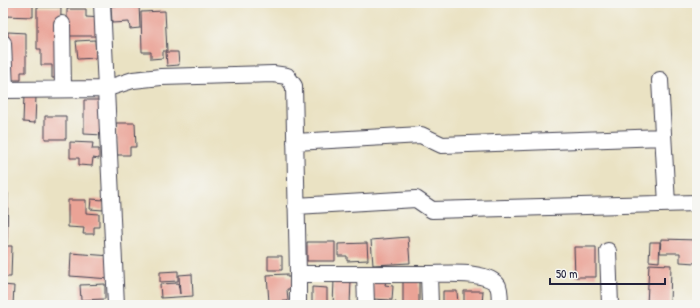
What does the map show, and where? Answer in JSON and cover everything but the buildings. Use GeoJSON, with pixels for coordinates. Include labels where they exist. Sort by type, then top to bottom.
{"type":"FeatureCollection","features":[{"type":"Feature","properties":{"kind":"street"},"geometry":{"type":"LineString","coordinates":[[102,3],[116,305]]}},
{"type":"Feature","properties":{"kind":"street"},"geometry":{"type":"LineString","coordinates":[[62,24],[63,90]]}},
{"type":"Feature","properties":{"kind":"street"},"geometry":{"type":"LineString","coordinates":[[3,42],[4,90],[105,88],[133,80],[161,77],[273,74],[287,76],[294,86],[298,305]]}},
{"type":"Feature","properties":{"kind":"street"},"geometry":{"type":"LineString","coordinates":[[660,80],[666,204]]}},
{"type":"Feature","properties":{"kind":"street"},"geometry":{"type":"LineString","coordinates":[[295,142],[420,135],[442,145],[663,137]]}},
{"type":"Feature","properties":{"kind":"street"},"geometry":{"type":"LineString","coordinates":[[296,206],[416,199],[432,210],[697,203]]}},
{"type":"Feature","properties":{"kind":"street"},"geometry":{"type":"LineString","coordinates":[[608,251],[610,305]]}},
{"type":"Feature","properties":{"kind":"street"},"geometry":{"type":"LineString","coordinates":[[298,274],[464,274],[489,278],[494,282],[499,288],[499,305]]}},
{"type":"Feature","properties":{"kind":"street"},"geometry":{"type":"LineString","coordinates":[[365,274],[366,305]]}},
{"type":"Feature","properties":{"kind":"street"},"geometry":{"type":"LineString","coordinates":[[429,274],[430,305]]}}]}
